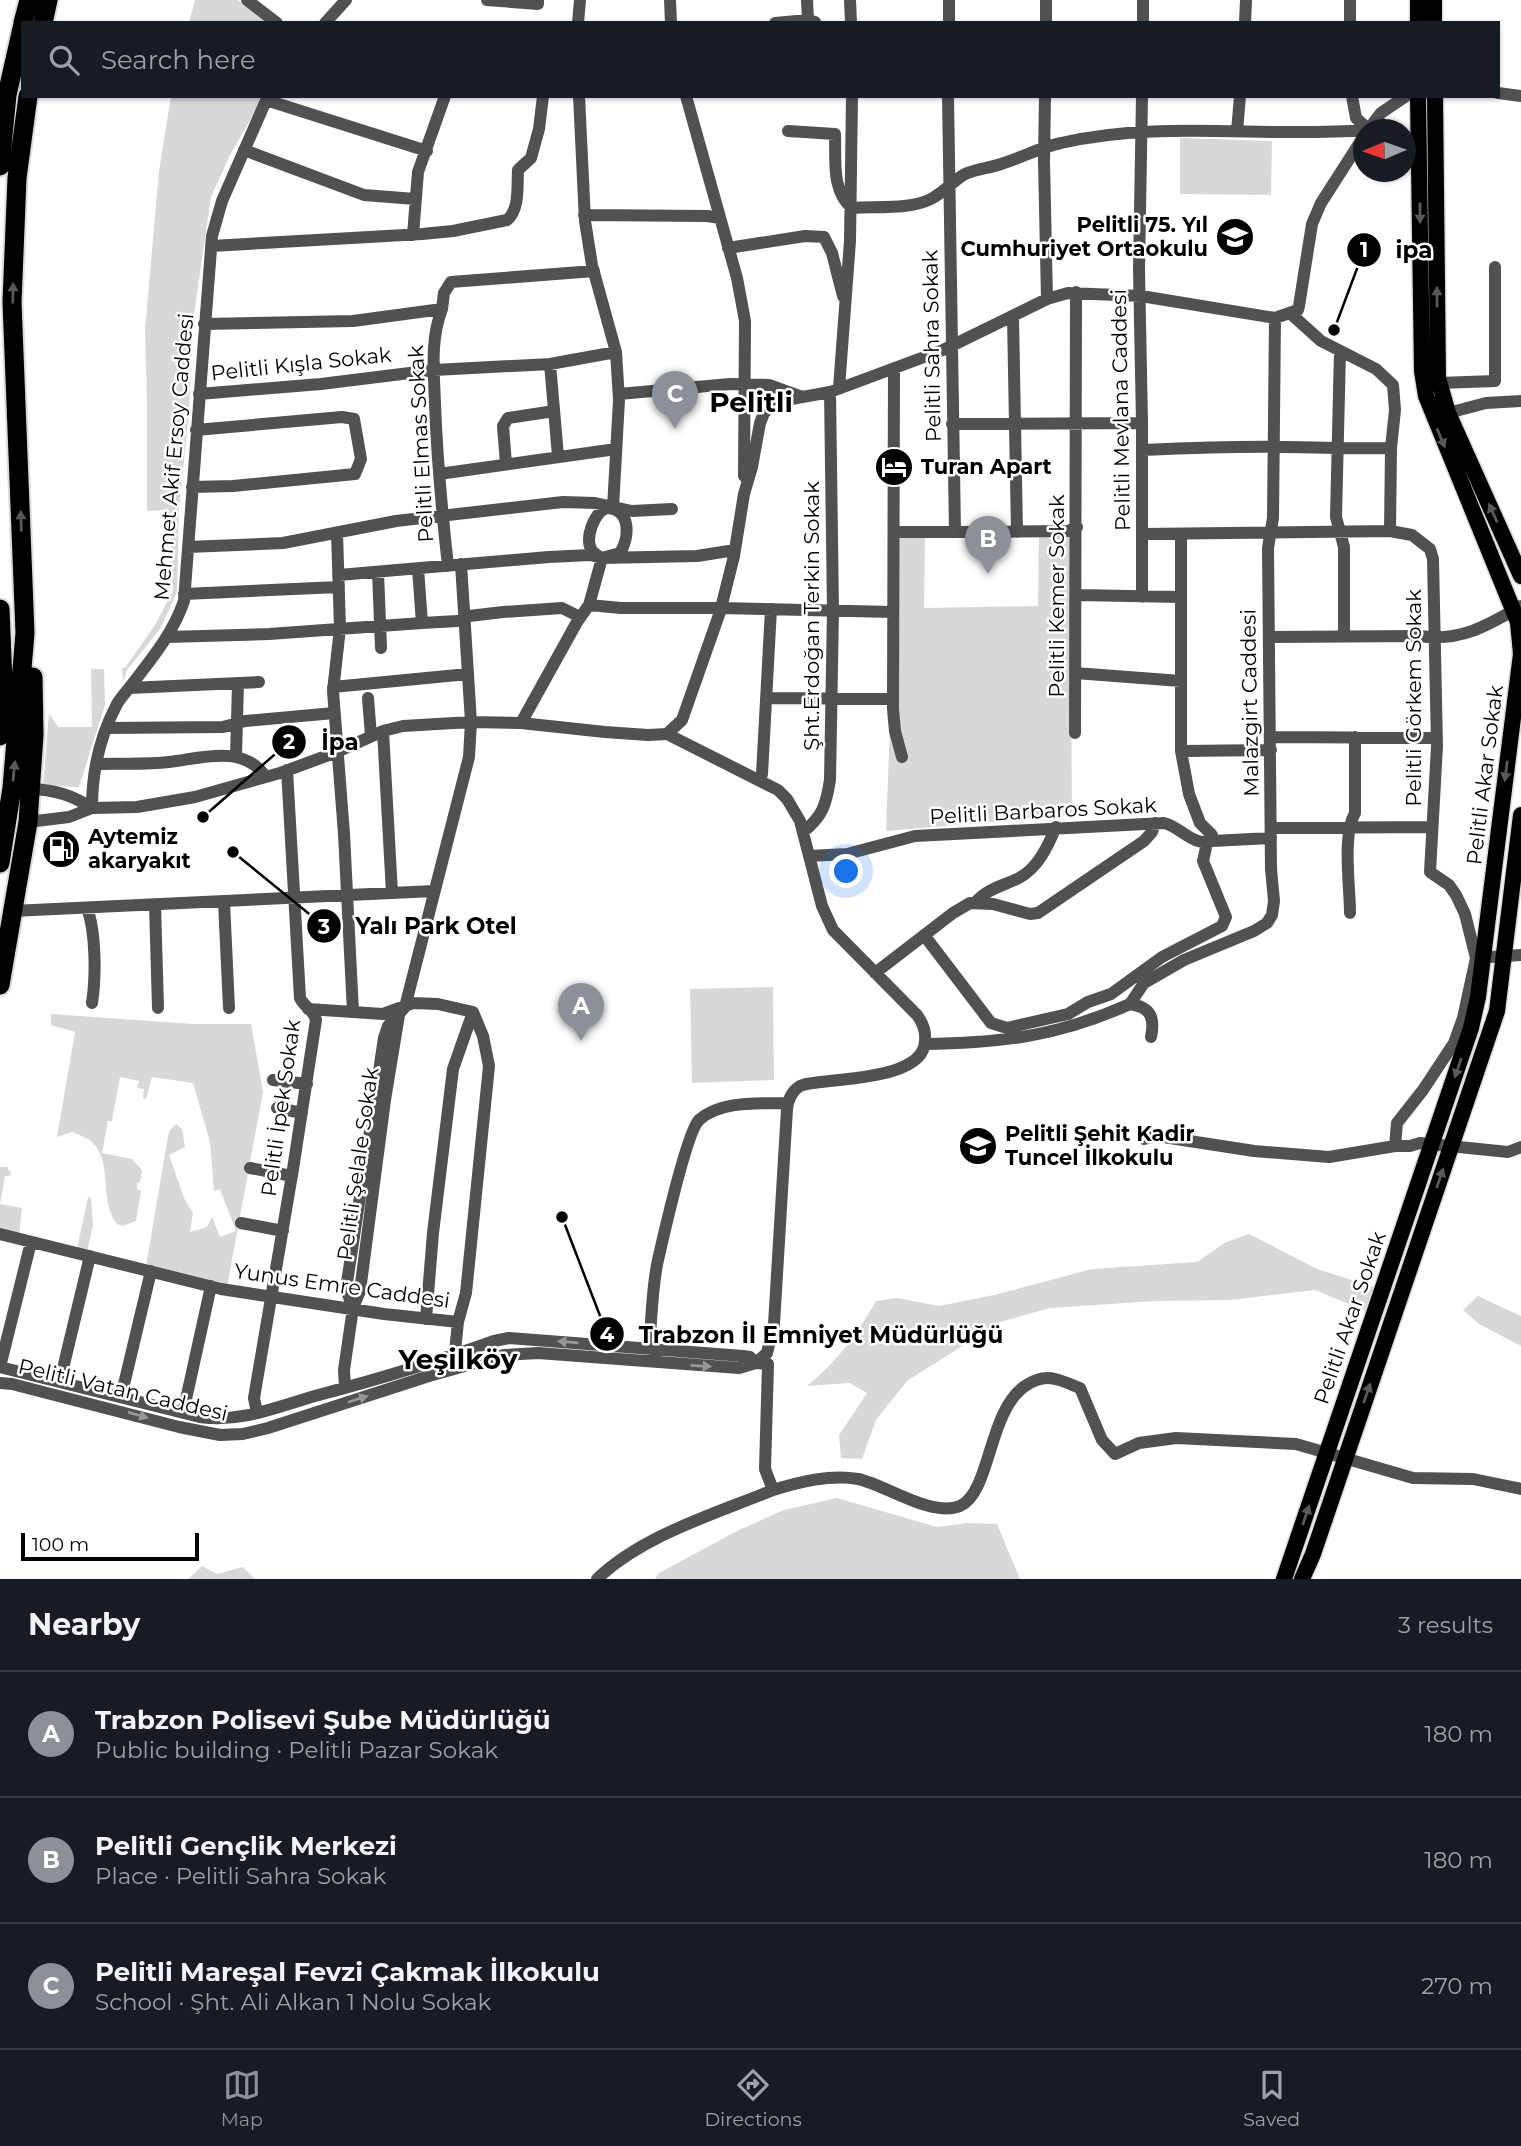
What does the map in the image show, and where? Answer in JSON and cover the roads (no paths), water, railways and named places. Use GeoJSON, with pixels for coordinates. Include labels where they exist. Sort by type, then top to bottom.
{"type":"FeatureCollection","features":[{"type":"Feature","properties":{"kind":"highway"},"geometry":{"type":"LineString","coordinates":[[24,21],[29,0]]}},
{"type":"Feature","properties":{"kind":"highway"},"geometry":{"type":"LineString","coordinates":[[43,21],[48,0]]}},
{"type":"Feature","properties":{"kind":"highway"},"geometry":{"type":"LineString","coordinates":[[0,166],[6,95],[21,32]]}},
{"type":"Feature","properties":{"kind":"highway"},"geometry":{"type":"LineString","coordinates":[[0,863],[12,788],[25,633],[12,302],[17,178],[28,98]]}},
{"type":"Feature","properties":{"kind":"highway"},"geometry":{"type":"LineString","coordinates":[[0,985],[28,822],[34,735],[31,606],[22,562]]}},
{"type":"Feature","properties":{"kind":"highway"},"geometry":{"type":"LineString","coordinates":[[0,609],[3,682],[0,736]]}},
{"type":"Feature","properties":{"kind":"main road"},"geometry":{"type":"LineString","coordinates":[[1418,0],[1418,21]]}},
{"type":"Feature","properties":{"kind":"main road"},"geometry":{"type":"LineString","coordinates":[[1434,0],[1434,21]]}},
{"type":"Feature","properties":{"kind":"main road","name":"Pelitli Akar Sokak"},"geometry":{"type":"LineString","coordinates":[[1284,1579],[1471,1028],[1478,997],[1479,958],[1521,654],[1517,608],[1426,396],[1422,371],[1418,98]]}},
{"type":"Feature","properties":{"kind":"main road"},"geometry":{"type":"LineString","coordinates":[[1435,98],[1439,383],[1448,413],[1521,576]]}},
{"type":"Feature","properties":{"kind":"main road","name":"Pelitli Akar Sokak"},"geometry":{"type":"LineString","coordinates":[[1302,1579],[1497,1011],[1521,815]]}},
{"type":"Feature","properties":{"kind":"street"},"geometry":{"type":"LineString","coordinates":[[247,0],[273,21]]}},
{"type":"Feature","properties":{"kind":"street"},"geometry":{"type":"LineString","coordinates":[[328,21],[346,0]]}},
{"type":"Feature","properties":{"kind":"street"},"geometry":{"type":"LineString","coordinates":[[486,0],[537,4],[538,0]]}},
{"type":"Feature","properties":{"kind":"street"},"geometry":{"type":"LineString","coordinates":[[578,21],[580,0]]}},
{"type":"Feature","properties":{"kind":"street"},"geometry":{"type":"LineString","coordinates":[[670,0],[671,21]]}},
{"type":"Feature","properties":{"kind":"street"},"geometry":{"type":"LineString","coordinates":[[807,0],[811,21]]}},
{"type":"Feature","properties":{"kind":"street"},"geometry":{"type":"LineString","coordinates":[[850,0],[850,21]]}},
{"type":"Feature","properties":{"kind":"street"},"geometry":{"type":"LineString","coordinates":[[948,21],[949,0]]}},
{"type":"Feature","properties":{"kind":"street"},"geometry":{"type":"LineString","coordinates":[[1046,0],[1046,21]]}},
{"type":"Feature","properties":{"kind":"street"},"geometry":{"type":"LineString","coordinates":[[1143,0],[1143,21]]}},
{"type":"Feature","properties":{"kind":"street"},"geometry":{"type":"LineString","coordinates":[[1245,21],[1246,0]]}},
{"type":"Feature","properties":{"kind":"street"},"geometry":{"type":"LineString","coordinates":[[1350,0],[1350,21]]}},
{"type":"Feature","properties":{"kind":"street"},"geometry":{"type":"LineString","coordinates":[[1500,93],[1521,96]]}},
{"type":"Feature","properties":{"kind":"street"},"geometry":{"type":"LineString","coordinates":[[267,98],[427,151]]}},
{"type":"Feature","properties":{"kind":"street","name":"Mehmet Akif Ersoy Caddesi"},"geometry":{"type":"LineString","coordinates":[[92,808],[96,764],[117,703],[167,637],[178,618],[184,594],[211,246],[216,217],[267,98]]}},
{"type":"Feature","properties":{"kind":"street"},"geometry":{"type":"LineString","coordinates":[[413,234],[418,172],[444,98]]}},
{"type":"Feature","properties":{"kind":"street"},"geometry":{"type":"LineString","coordinates":[[211,246],[453,231],[507,220],[513,216],[518,170],[531,158],[539,129],[543,98]]}},
{"type":"Feature","properties":{"kind":"street"},"geometry":{"type":"LineString","coordinates":[[579,98],[584,215],[594,271],[616,352],[619,394],[613,508]]}},
{"type":"Feature","properties":{"kind":"street"},"geometry":{"type":"LineString","coordinates":[[687,98],[737,278],[745,321],[744,494]]}},
{"type":"Feature","properties":{"kind":"street","name":"Şht.Erdoğan Terkin Sokak"},"geometry":{"type":"LineString","coordinates":[[803,832],[818,820],[826,801],[830,780],[835,390],[846,307],[852,208],[852,98]]}},
{"type":"Feature","properties":{"kind":"street","name":"Pelitli Sahra Sokak"},"geometry":{"type":"LineString","coordinates":[[948,98],[955,532]]}},
{"type":"Feature","properties":{"kind":"street"},"geometry":{"type":"LineString","coordinates":[[1045,98],[1047,299]]}},
{"type":"Feature","properties":{"kind":"street","name":"Pelitli Mevlana Caddesi"},"geometry":{"type":"LineString","coordinates":[[1142,98],[1139,296],[1142,597]]}},
{"type":"Feature","properties":{"kind":"street"},"geometry":{"type":"LineString","coordinates":[[1237,131],[1240,98]]}},
{"type":"Feature","properties":{"kind":"street"},"geometry":{"type":"LineString","coordinates":[[1352,98],[1357,119]]}},
{"type":"Feature","properties":{"kind":"street"},"geometry":{"type":"LineString","coordinates":[[1376,119],[1403,98]]}},
{"type":"Feature","properties":{"kind":"street"},"geometry":{"type":"LineString","coordinates":[[788,131],[835,134],[838,190],[842,200],[852,208],[931,199],[967,173],[1078,140],[1141,133],[1353,131]]}},
{"type":"Feature","properties":{"kind":"street"},"geometry":{"type":"LineString","coordinates":[[244,150],[364,195],[415,199]]}},
{"type":"Feature","properties":{"kind":"street"},"geometry":{"type":"LineString","coordinates":[[667,734],[682,720],[721,608],[764,413],[775,402],[835,390],[951,346],[1047,299],[1076,292],[1139,296],[1275,318],[1291,314],[1298,310],[1299,306],[1312,224],[1321,202],[1353,152]]}},
{"type":"Feature","properties":{"kind":"street"},"geometry":{"type":"LineString","coordinates":[[584,215],[720,218]]}},
{"type":"Feature","properties":{"kind":"street"},"geometry":{"type":"LineString","coordinates":[[728,247],[805,236],[824,237],[832,253],[846,307]]}},
{"type":"Feature","properties":{"kind":"street"},"geometry":{"type":"LineString","coordinates":[[1439,383],[1495,381],[1495,267]]}},
{"type":"Feature","properties":{"kind":"street"},"geometry":{"type":"LineString","coordinates":[[442,309],[444,293],[451,282],[594,271]]}},
{"type":"Feature","properties":{"kind":"street","name":"Pelitli Kemer Sokak"},"geometry":{"type":"LineString","coordinates":[[1075,733],[1076,292]]}},
{"type":"Feature","properties":{"kind":"street","name":"Pelitli Elmas Sokak"},"geometry":{"type":"LineString","coordinates":[[204,324],[353,321],[442,309],[435,334],[434,370],[439,474],[443,516],[465,618]]}},
{"type":"Feature","properties":{"kind":"street"},"geometry":{"type":"LineString","coordinates":[[1142,534],[1390,531],[1391,448],[1395,410],[1393,385],[1376,369],[1321,341],[1291,314]]}},
{"type":"Feature","properties":{"kind":"street"},"geometry":{"type":"LineString","coordinates":[[1013,317],[1017,532]]}},
{"type":"Feature","properties":{"kind":"street","name":"Malazgirt Caddesi"},"geometry":{"type":"LineString","coordinates":[[1130,1004],[1144,983],[1184,960],[1255,931],[1267,923],[1272,915],[1274,901],[1268,548],[1275,447],[1275,318]]}},
{"type":"Feature","properties":{"kind":"street"},"geometry":{"type":"LineString","coordinates":[[1340,351],[1336,517],[1344,547],[1344,636]]}},
{"type":"Feature","properties":{"kind":"street","name":"Pelitli Kışla Sokak"},"geometry":{"type":"LineString","coordinates":[[199,394],[320,384],[434,370],[550,364],[616,352]]}},
{"type":"Feature","properties":{"kind":"street"},"geometry":{"type":"LineString","coordinates":[[550,364],[558,456]]}},
{"type":"Feature","properties":{"kind":"street"},"geometry":{"type":"LineString","coordinates":[[894,368],[893,699],[895,731],[902,757]]}},
{"type":"Feature","properties":{"kind":"street"},"geometry":{"type":"LineString","coordinates":[[619,394],[746,384],[769,385],[802,397]]}},
{"type":"Feature","properties":{"kind":"street"},"geometry":{"type":"LineString","coordinates":[[1448,413],[1486,403],[1521,401]]}},
{"type":"Feature","properties":{"kind":"street"},"geometry":{"type":"LineString","coordinates":[[506,464],[503,426],[508,418],[554,411]]}},
{"type":"Feature","properties":{"kind":"street"},"geometry":{"type":"LineString","coordinates":[[192,487],[233,486],[355,474],[361,459],[354,419],[342,417],[196,430]]}},
{"type":"Feature","properties":{"kind":"street"},"geometry":{"type":"LineString","coordinates":[[953,424],[1142,424]]}},
{"type":"Feature","properties":{"kind":"street"},"geometry":{"type":"LineString","coordinates":[[1142,450],[1391,448]]}},
{"type":"Feature","properties":{"kind":"street"},"geometry":{"type":"LineString","coordinates":[[439,474],[616,449]]}},
{"type":"Feature","properties":{"kind":"street"},"geometry":{"type":"LineString","coordinates":[[188,547],[282,543],[396,521],[563,502],[595,503],[618,509],[625,520],[626,542],[620,553],[602,558]]}},
{"type":"Feature","properties":{"kind":"street"},"geometry":{"type":"LineString","coordinates":[[602,558],[592,551],[591,546],[592,526],[598,513],[606,508],[632,511],[672,509]]}},
{"type":"Feature","properties":{"kind":"street"},"geometry":{"type":"LineString","coordinates":[[894,533],[1068,531],[1077,527]]}},
{"type":"Feature","properties":{"kind":"street","name":"Pelitli Görkem Sokak"},"geometry":{"type":"LineString","coordinates":[[1390,531],[1412,535],[1430,549],[1433,566],[1437,738],[1430,872],[1449,885],[1456,895],[1479,958]]}},
{"type":"Feature","properties":{"kind":"street"},"geometry":{"type":"LineString","coordinates":[[337,533],[340,628],[333,687],[348,895],[353,1012]]}},
{"type":"Feature","properties":{"kind":"street"},"geometry":{"type":"LineString","coordinates":[[924,935],[991,1023],[1007,1028],[1068,1014],[1111,993],[1162,957],[1222,926],[1226,917],[1203,862],[1212,835],[1200,823],[1189,794],[1181,751],[1181,534]]}},
{"type":"Feature","properties":{"kind":"street"},"geometry":{"type":"LineString","coordinates":[[184,594],[339,581],[377,572],[454,565],[590,555],[602,558],[696,556],[735,550]]}},
{"type":"Feature","properties":{"kind":"street"},"geometry":{"type":"LineString","coordinates":[[521,723],[589,605],[602,558]]}},
{"type":"Feature","properties":{"kind":"street"},"geometry":{"type":"LineString","coordinates":[[418,569],[422,623]]}},
{"type":"Feature","properties":{"kind":"street"},"geometry":{"type":"LineString","coordinates":[[377,572],[381,648]]}},
{"type":"Feature","properties":{"kind":"street"},"geometry":{"type":"LineString","coordinates":[[1077,595],[1181,597]]}},
{"type":"Feature","properties":{"kind":"street"},"geometry":{"type":"LineString","coordinates":[[589,605],[621,608],[893,612]]}},
{"type":"Feature","properties":{"kind":"street"},"geometry":{"type":"LineString","coordinates":[[167,637],[269,634],[457,621],[503,611],[562,608],[580,617]]}},
{"type":"Feature","properties":{"kind":"street"},"geometry":{"type":"LineString","coordinates":[[1270,637],[1434,638],[1475,632],[1517,608]]}},
{"type":"Feature","properties":{"kind":"street"},"geometry":{"type":"LineString","coordinates":[[760,780],[771,609]]}},
{"type":"Feature","properties":{"kind":"street","name":"Pelitli Şelale Sokak"},"geometry":{"type":"LineString","coordinates":[[345,1388],[344,1370],[353,1308],[360,1291],[385,1100],[402,1011],[469,758],[471,722],[465,618]]}},
{"type":"Feature","properties":{"kind":"street"},"geometry":{"type":"LineString","coordinates":[[1075,673],[1181,681]]}},
{"type":"Feature","properties":{"kind":"street"},"geometry":{"type":"LineString","coordinates":[[333,687],[468,674]]}},
{"type":"Feature","properties":{"kind":"street"},"geometry":{"type":"LineString","coordinates":[[129,688],[259,682]]}},
{"type":"Feature","properties":{"kind":"street"},"geometry":{"type":"LineString","coordinates":[[236,757],[238,683]]}},
{"type":"Feature","properties":{"kind":"street"},"geometry":{"type":"LineString","coordinates":[[368,698],[377,734],[392,893]]}},
{"type":"Feature","properties":{"kind":"street"},"geometry":{"type":"LineString","coordinates":[[766,698],[893,699]]}},
{"type":"Feature","properties":{"kind":"street"},"geometry":{"type":"LineString","coordinates":[[107,728],[223,727],[245,721],[334,713]]}},
{"type":"Feature","properties":{"kind":"street"},"geometry":{"type":"LineString","coordinates":[[28,822],[69,817],[92,808],[168,803],[288,770],[403,726],[471,722],[521,723],[648,735],[667,734],[778,790],[787,799],[803,832],[827,920],[833,930],[922,1022],[925,1044],[915,1061],[893,1071],[802,1084],[790,1096],[774,1324],[767,1353],[756,1363]]}},
{"type":"Feature","properties":{"kind":"street"},"geometry":{"type":"LineString","coordinates":[[1181,751],[1355,737],[1437,738]]}},
{"type":"Feature","properties":{"kind":"street"},"geometry":{"type":"LineString","coordinates":[[1350,913],[1350,828],[1355,813],[1355,737]]}},
{"type":"Feature","properties":{"kind":"street"},"geometry":{"type":"LineString","coordinates":[[96,764],[168,762],[220,754],[252,762],[266,777]]}},
{"type":"Feature","properties":{"kind":"street","name":"Pelitli İpek Sokak"},"geometry":{"type":"LineString","coordinates":[[257,1412],[254,1398],[316,1020],[300,998],[288,770]]}},
{"type":"Feature","properties":{"kind":"street"},"geometry":{"type":"LineString","coordinates":[[31,789],[56,790],[76,797],[92,808]]}},
{"type":"Feature","properties":{"kind":"street"},"geometry":{"type":"LineString","coordinates":[[875,972],[961,907],[975,903],[993,904],[1030,914],[1038,913],[1144,841],[1155,823]]}},
{"type":"Feature","properties":{"kind":"street","name":"Pelitli Barbaros Sokak"},"geometry":{"type":"LineString","coordinates":[[809,856],[847,854],[915,836],[1155,823],[1174,825],[1197,841],[1210,842]]}},
{"type":"Feature","properties":{"kind":"street"},"geometry":{"type":"LineString","coordinates":[[975,903],[993,888],[1022,876],[1032,868],[1048,845],[1056,827]]}},
{"type":"Feature","properties":{"kind":"street"},"geometry":{"type":"LineString","coordinates":[[1210,842],[1271,833],[1432,827]]}},
{"type":"Feature","properties":{"kind":"street"},"geometry":{"type":"LineString","coordinates":[[12,911],[434,891]]}},
{"type":"Feature","properties":{"kind":"street"},"geometry":{"type":"LineString","coordinates":[[224,901],[229,1008]]}},
{"type":"Feature","properties":{"kind":"street"},"geometry":{"type":"LineString","coordinates":[[155,905],[158,1008]]}},
{"type":"Feature","properties":{"kind":"street"},"geometry":{"type":"LineString","coordinates":[[87,908],[92,930],[92,1003]]}},
{"type":"Feature","properties":{"kind":"street"},"geometry":{"type":"LineString","coordinates":[[1395,1146],[1397,1123],[1454,1043],[1479,958],[1521,955]]}},
{"type":"Feature","properties":{"kind":"street"},"geometry":{"type":"LineString","coordinates":[[308,1009],[383,1014],[402,1011],[413,1003],[438,1004],[473,1012]]}},
{"type":"Feature","properties":{"kind":"street"},"geometry":{"type":"LineString","coordinates":[[925,1044],[978,1044],[1040,1036],[1130,1004],[1146,1009],[1154,1025],[1151,1037]]}},
{"type":"Feature","properties":{"kind":"street"},"geometry":{"type":"LineString","coordinates":[[426,1319],[453,1069],[473,1012]]}},
{"type":"Feature","properties":{"kind":"street"},"geometry":{"type":"LineString","coordinates":[[458,1322],[466,1293],[488,1090],[487,1052],[473,1012]]}},
{"type":"Feature","properties":{"kind":"street"},"geometry":{"type":"LineString","coordinates":[[272,1080],[307,1084]]}},
{"type":"Feature","properties":{"kind":"street"},"geometry":{"type":"LineString","coordinates":[[455,1354],[509,1338],[649,1355],[657,1261],[685,1152],[694,1128],[698,1121],[718,1110],[735,1105],[788,1103]]}},
{"type":"Feature","properties":{"kind":"street"},"geometry":{"type":"LineString","coordinates":[[277,1108],[302,1113]]}},
{"type":"Feature","properties":{"kind":"street"},"geometry":{"type":"LineString","coordinates":[[1144,1139],[1157,1136],[1254,1151],[1329,1157],[1432,1143],[1508,1152],[1521,1147]]}},
{"type":"Feature","properties":{"kind":"street"},"geometry":{"type":"LineString","coordinates":[[250,1168],[292,1176]]}},
{"type":"Feature","properties":{"kind":"street"},"geometry":{"type":"LineString","coordinates":[[241,1223],[283,1231]]}},
{"type":"Feature","properties":{"kind":"street","name":"Yunus Emre Caddesi"},"geometry":{"type":"LineString","coordinates":[[0,1234],[211,1286],[384,1314],[458,1322],[454,1369]]}},
{"type":"Feature","properties":{"kind":"street"},"geometry":{"type":"LineString","coordinates":[[0,1367],[31,1242]]}},
{"type":"Feature","properties":{"kind":"street"},"geometry":{"type":"LineString","coordinates":[[60,1381],[90,1256]]}},
{"type":"Feature","properties":{"kind":"street"},"geometry":{"type":"LineString","coordinates":[[121,1397],[151,1271]]}},
{"type":"Feature","properties":{"kind":"street"},"geometry":{"type":"LineString","coordinates":[[183,1413],[211,1286]]}},
{"type":"Feature","properties":{"kind":"street","name":"Pelitli Vatan Caddesi"},"geometry":{"type":"LineString","coordinates":[[0,1367],[183,1413],[231,1420],[455,1354]]}},
{"type":"Feature","properties":{"kind":"street","name":"Pelitli Vatan Caddesi"},"geometry":{"type":"LineString","coordinates":[[0,1383],[220,1435],[243,1434],[268,1428],[504,1355],[649,1355],[739,1368],[756,1363]]}},
{"type":"Feature","properties":{"kind":"street"},"geometry":{"type":"LineString","coordinates":[[756,1363],[768,1364],[765,1469],[773,1490]]}},
{"type":"Feature","properties":{"kind":"street"},"geometry":{"type":"LineString","coordinates":[[597,1579],[642,1546],[773,1490],[815,1480],[858,1479],[917,1502],[944,1508],[962,1505],[980,1481],[996,1428],[1013,1394],[1035,1380],[1054,1378],[1080,1388],[1102,1440],[1115,1454],[1139,1443],[1176,1438],[1296,1444],[1413,1478],[1473,1479],[1521,1489]]}},
{"type":"Feature","properties":{"kind":"place","name":"Pelitli 75. Yıl Cumhuriyet Ortaokulu"},"geometry":{"type":"Point","coordinates":[1235,237]}},
{"type":"Feature","properties":{"kind":"place","name":"ipa"},"geometry":{"type":"Point","coordinates":[1334,330]}},
{"type":"Feature","properties":{"kind":"place","name":"Pelitli Mareşal Fevzi Çakmak İlkokulu"},"geometry":{"type":"Point","coordinates":[675,429]}},
{"type":"Feature","properties":{"kind":"place","name":"Turan Apart"},"geometry":{"type":"Point","coordinates":[894,467]}},
{"type":"Feature","properties":{"kind":"place","name":"Pelitli Gençlik Merkezi"},"geometry":{"type":"Point","coordinates":[988,574]}},
{"type":"Feature","properties":{"kind":"place","name":"İpa"},"geometry":{"type":"Point","coordinates":[203,817]}},
{"type":"Feature","properties":{"kind":"place","name":"Aytemiz akaryakıt"},"geometry":{"type":"Point","coordinates":[61,849]}},
{"type":"Feature","properties":{"kind":"place","name":"Yalı Park Otel"},"geometry":{"type":"Point","coordinates":[233,852]}},
{"type":"Feature","properties":{"kind":"place","name":"Trabzon Polisevi Şube Müdürlüğü"},"geometry":{"type":"Point","coordinates":[581,1041]}},
{"type":"Feature","properties":{"kind":"place","name":"Pelitli Şehit Kadir Tuncel İlkokulu"},"geometry":{"type":"Point","coordinates":[978,1146]}},
{"type":"Feature","properties":{"kind":"place","name":"Trabzon İl Emniyet Müdürlüğü"},"geometry":{"type":"Point","coordinates":[562,1217]}},
{"type":"Feature","properties":{"kind":"district","name":"Pelitli"},"geometry":{"type":"Point","coordinates":[751,402]}},
{"type":"Feature","properties":{"kind":"district","name":"Yeşilköy"},"geometry":{"type":"Point","coordinates":[458,1359]}}]}
